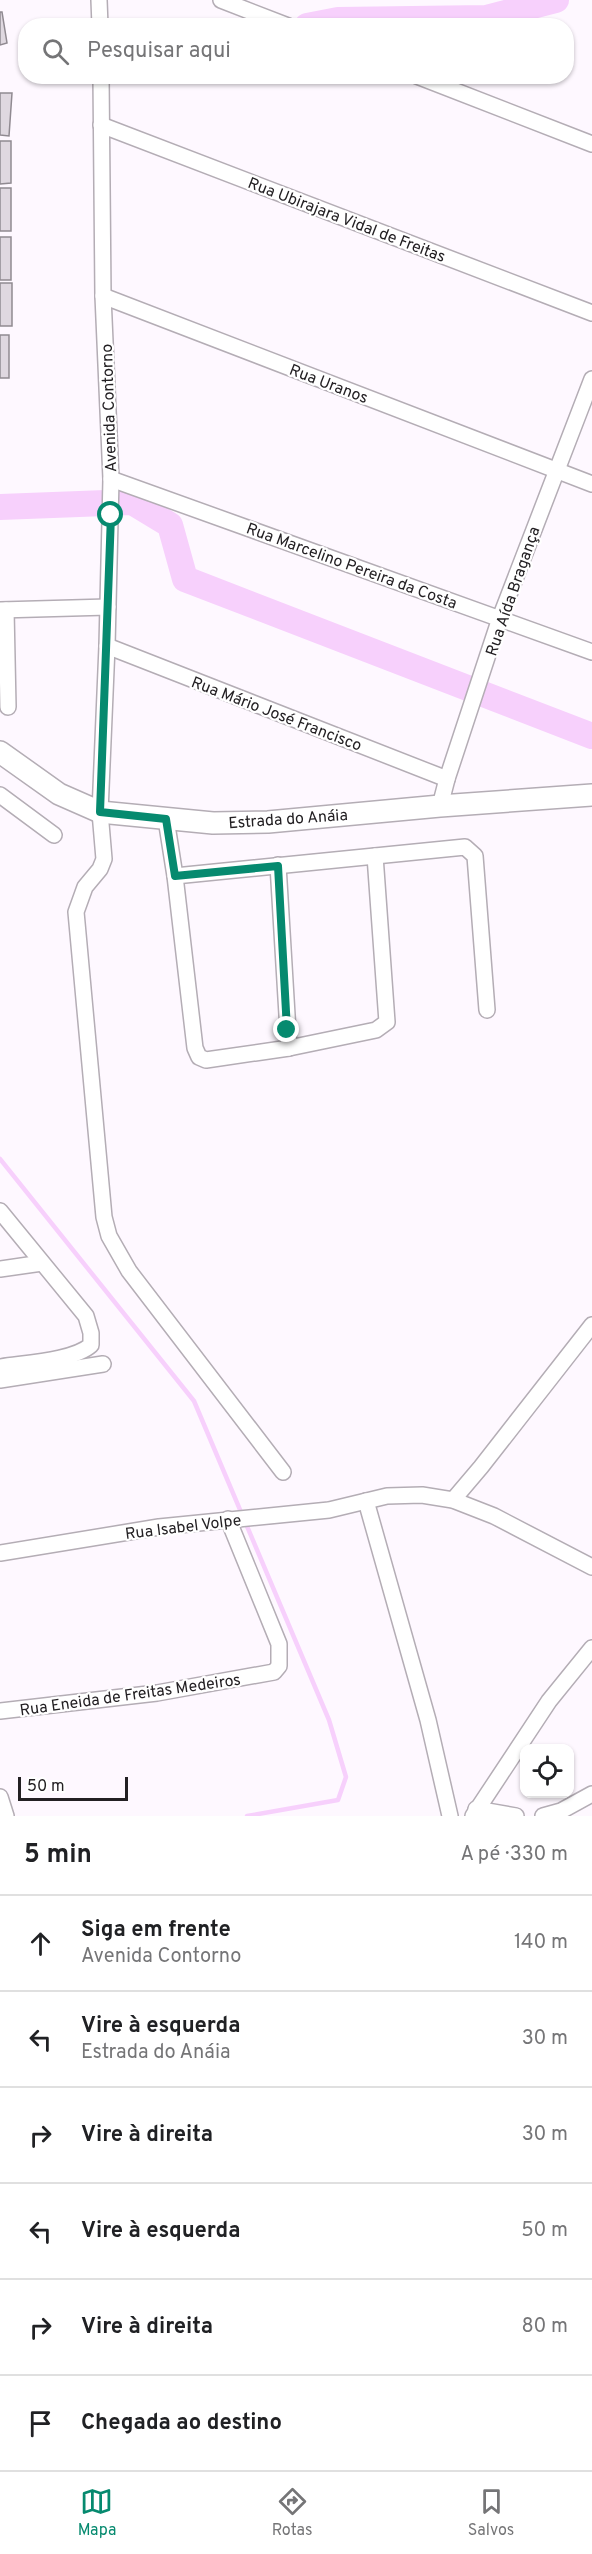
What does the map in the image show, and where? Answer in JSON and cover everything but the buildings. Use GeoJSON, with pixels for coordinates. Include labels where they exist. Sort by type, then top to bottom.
{"type":"FeatureCollection","features":[{"type":"Feature","properties":{"kind":"street"},"geometry":{"type":"LineString","coordinates":[[99,0],[100,18]]}},
{"type":"Feature","properties":{"kind":"street"},"geometry":{"type":"LineString","coordinates":[[221,0],[269,18]]}},
{"type":"Feature","properties":{"kind":"street","name":"Avenida Contorno"},"geometry":{"type":"LineString","coordinates":[[101,84],[103,296],[111,482],[100,812],[105,859],[85,887],[76,912],[107,1227],[109,1236],[129,1271],[283,1472]]}},
{"type":"Feature","properties":{"kind":"street"},"geometry":{"type":"LineString","coordinates":[[438,84],[592,144]]}},
{"type":"Feature","properties":{"kind":"street","name":"Rua Ubirajara Vidal de Freitas"},"geometry":{"type":"LineString","coordinates":[[101,125],[592,313]]}},
{"type":"Feature","properties":{"kind":"street","name":"Rua Uranos"},"geometry":{"type":"LineString","coordinates":[[103,296],[592,484]]}},
{"type":"Feature","properties":{"kind":"street","name":"Rua Aída Bragança"},"geometry":{"type":"LineString","coordinates":[[440,806],[500,618],[555,470],[592,379]]}},
{"type":"Feature","properties":{"kind":"street","name":"Rua Marcelino Pereira da Costa"},"geometry":{"type":"LineString","coordinates":[[111,482],[592,652]]}},
{"type":"Feature","properties":{"kind":"street"},"geometry":{"type":"LineString","coordinates":[[8,707],[3,610],[108,607]]}},
{"type":"Feature","properties":{"kind":"street","name":"Rua Mário José Francisco"},"geometry":{"type":"LineString","coordinates":[[107,646],[447,779]]}},
{"type":"Feature","properties":{"kind":"street","name":"Estrada do Anáia"},"geometry":{"type":"LineString","coordinates":[[0,752],[59,794],[100,812],[213,823],[268,822],[592,795]]}},
{"type":"Feature","properties":{"kind":"street"},"geometry":{"type":"LineString","coordinates":[[0,795],[54,835]]}},
{"type":"Feature","properties":{"kind":"street"},"geometry":{"type":"LineString","coordinates":[[166,819],[195,1048],[199,1057],[206,1060],[289,1048],[376,1030],[387,1022],[375,856]]}},
{"type":"Feature","properties":{"kind":"street"},"geometry":{"type":"LineString","coordinates":[[175,876],[465,847],[475,856],[488,1010]]}},
{"type":"Feature","properties":{"kind":"street"},"geometry":{"type":"LineString","coordinates":[[278,866],[289,1048]]}},
{"type":"Feature","properties":{"kind":"street"},"geometry":{"type":"LineString","coordinates":[[0,1211],[86,1316],[92,1333],[91,1345],[85,1350],[62,1357],[0,1367]]}},
{"type":"Feature","properties":{"kind":"street"},"geometry":{"type":"LineString","coordinates":[[0,1269],[42,1263]]}},
{"type":"Feature","properties":{"kind":"street"},"geometry":{"type":"LineString","coordinates":[[453,1500],[592,1325]]}},
{"type":"Feature","properties":{"kind":"street"},"geometry":{"type":"LineString","coordinates":[[0,1380],[103,1364]]}},
{"type":"Feature","properties":{"kind":"street","name":"Rua Isabel Volpe"},"geometry":{"type":"LineString","coordinates":[[0,1553],[228,1519],[329,1510],[396,1495],[422,1495],[453,1500],[494,1516],[592,1567]]}},
{"type":"Feature","properties":{"kind":"street"},"geometry":{"type":"LineString","coordinates":[[366,1501],[428,1720],[450,1816]]}},
{"type":"Feature","properties":{"kind":"street","name":"Rua Eneida de Freitas Medeiros"},"geometry":{"type":"LineString","coordinates":[[0,1711],[158,1693],[274,1672],[279,1666],[279,1644],[228,1519]]}},
{"type":"Feature","properties":{"kind":"street"},"geometry":{"type":"LineString","coordinates":[[516,1816],[475,1813],[549,1701],[592,1648]]}},
{"type":"Feature","properties":{"kind":"street"},"geometry":{"type":"LineString","coordinates":[[543,1816],[561,1811],[592,1794]]}},
{"type":"Feature","properties":{"kind":"street"},"geometry":{"type":"LineString","coordinates":[[0,1797],[6,1816]]}},
{"type":"Feature","properties":{"kind":"waterway"},"geometry":{"type":"LineString","coordinates":[[486,18],[556,0]]}},
{"type":"Feature","properties":{"kind":"waterway"},"geometry":{"type":"LineString","coordinates":[[0,507],[132,502],[170,525],[185,579],[592,736]]}},
{"type":"Feature","properties":{"kind":"waterway"},"geometry":{"type":"LineString","coordinates":[[0,1159],[194,1401],[329,1720],[346,1777],[338,1800],[247,1816]]}},
{"type":"Feature","properties":{"kind":"route"},"geometry":{"type":"LineString","coordinates":[[111,515],[100,812],[166,819],[175,876],[278,866],[287,1030]]}}]}
